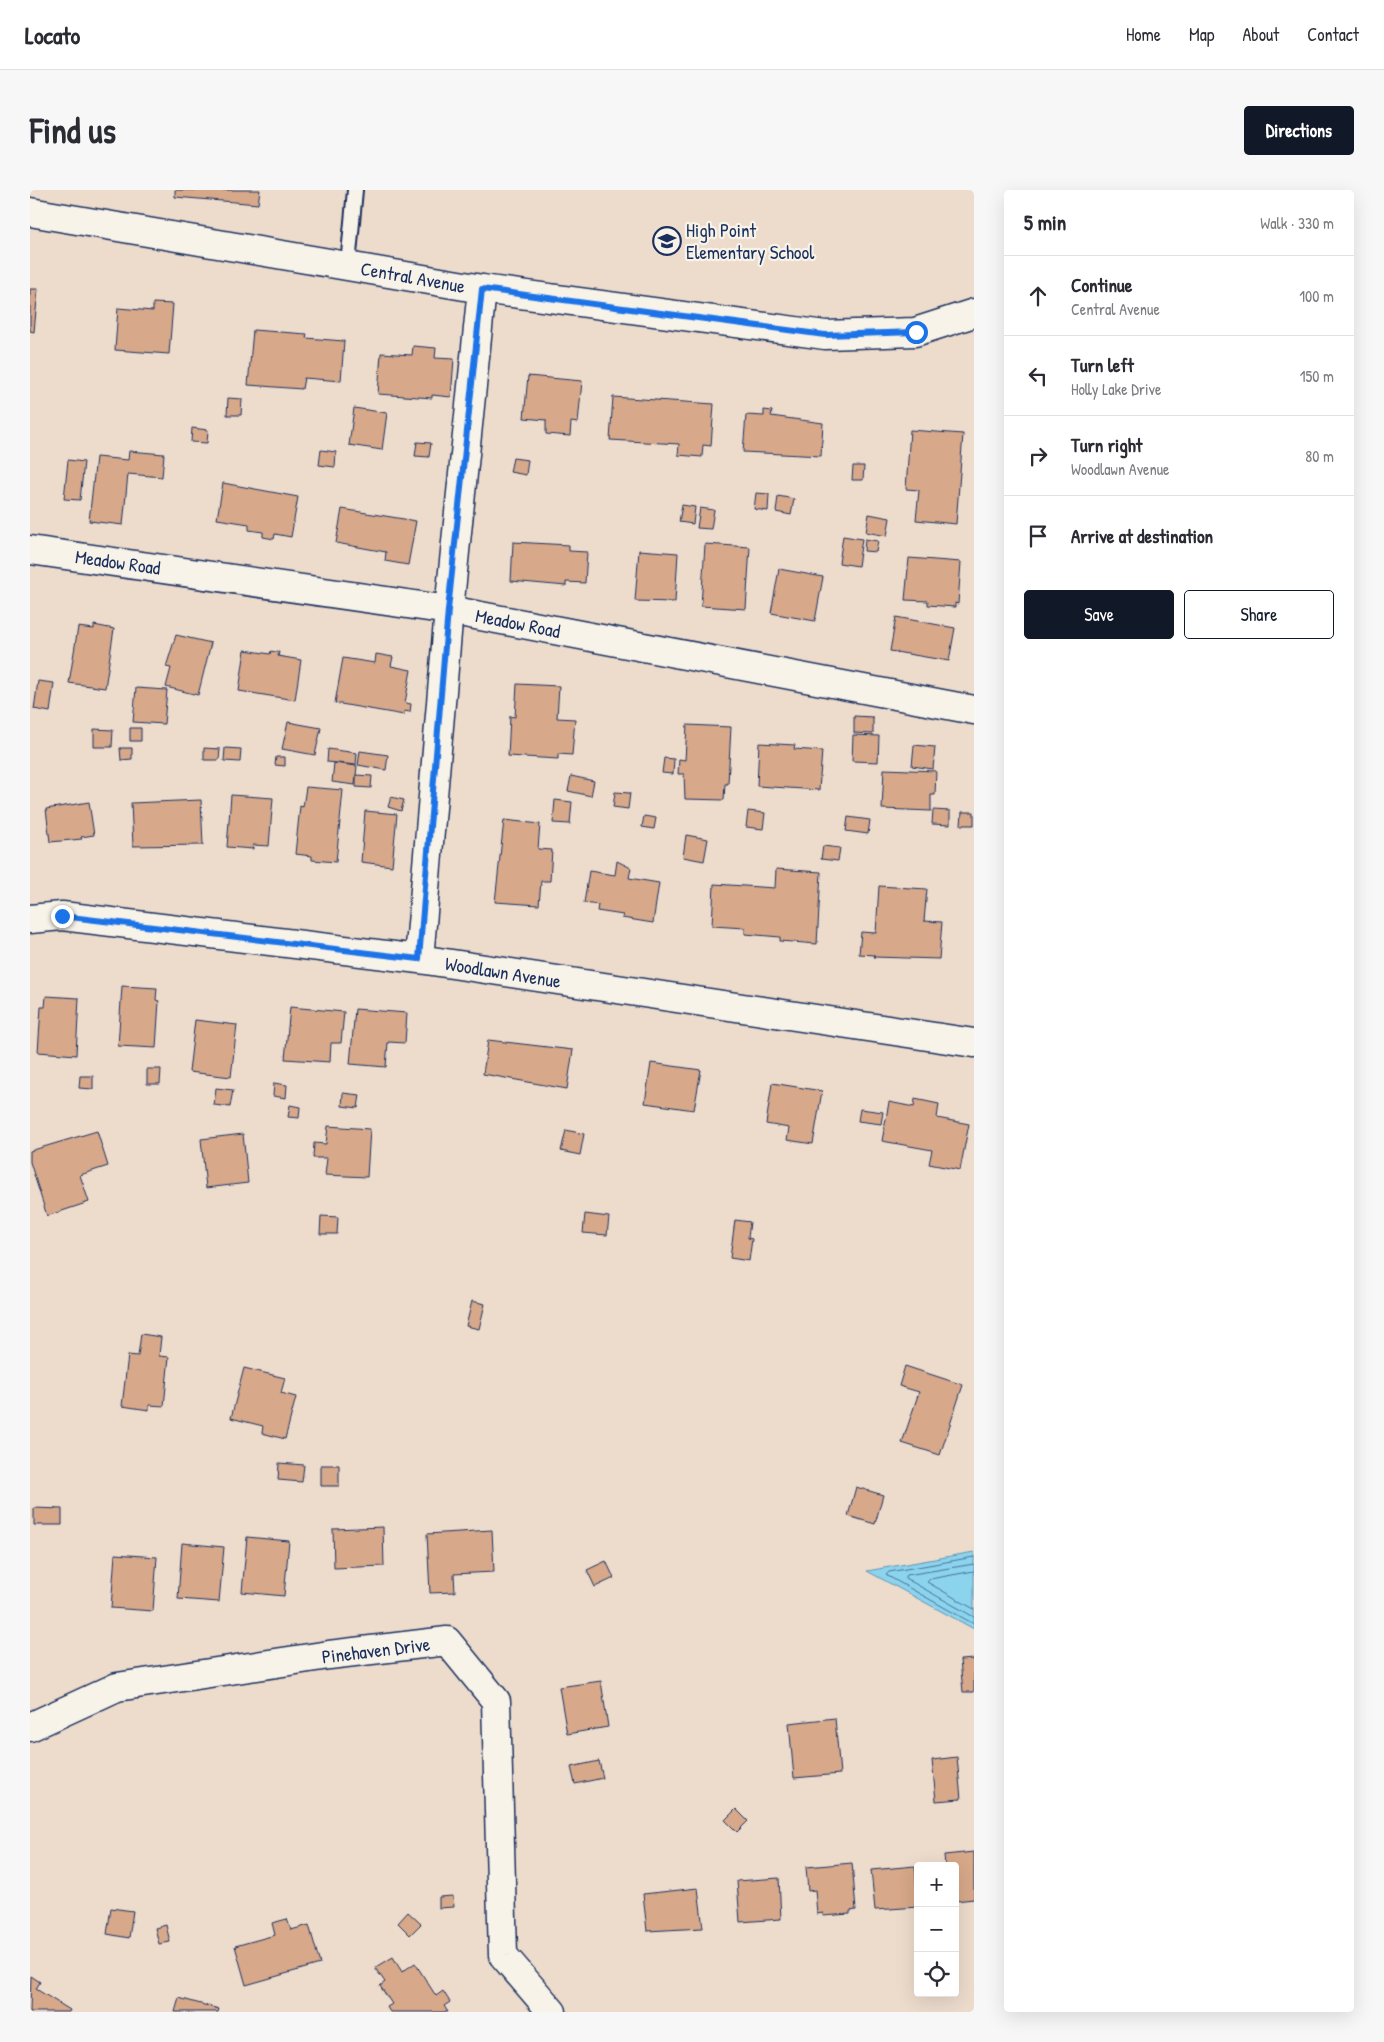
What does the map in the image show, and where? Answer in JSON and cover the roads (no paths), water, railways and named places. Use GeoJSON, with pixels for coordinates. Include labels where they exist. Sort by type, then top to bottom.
{"type":"FeatureCollection","features":[{"type":"Feature","properties":{"kind":"street","name":"Central Avenue"},"geometry":{"type":"LineString","coordinates":[[30,212],[482,289],[825,335],[916,332],[974,313]]}},
{"type":"Feature","properties":{"kind":"street"},"geometry":{"type":"LineString","coordinates":[[419,959],[448,610],[482,289]]}},
{"type":"Feature","properties":{"kind":"street","name":"Meadow Road"},"geometry":{"type":"LineString","coordinates":[[30,550],[448,610],[974,710]]}},
{"type":"Feature","properties":{"kind":"street","name":"Woodlawn Avenue"},"geometry":{"type":"LineString","coordinates":[[30,918],[62,916],[419,959],[974,1043]]}},
{"type":"Feature","properties":{"kind":"street","name":"Pinehaven Drive"},"geometry":{"type":"LineString","coordinates":[[30,1727],[117,1687],[329,1655],[446,1642],[496,1701],[502,1955],[552,2012]]}},
{"type":"Feature","properties":{"kind":"lane"},"geometry":{"type":"LineString","coordinates":[[348,265],[355,190]]}},
{"type":"Feature","properties":{"kind":"water"},"geometry":{"type":"Polygon","coordinates":[[[974,1552],[974,1629],[867,1571],[974,1552]]]}},
{"type":"Feature","properties":{"kind":"place","name":"High Point Elementary School"},"geometry":{"type":"Point","coordinates":[667,241]}}]}
